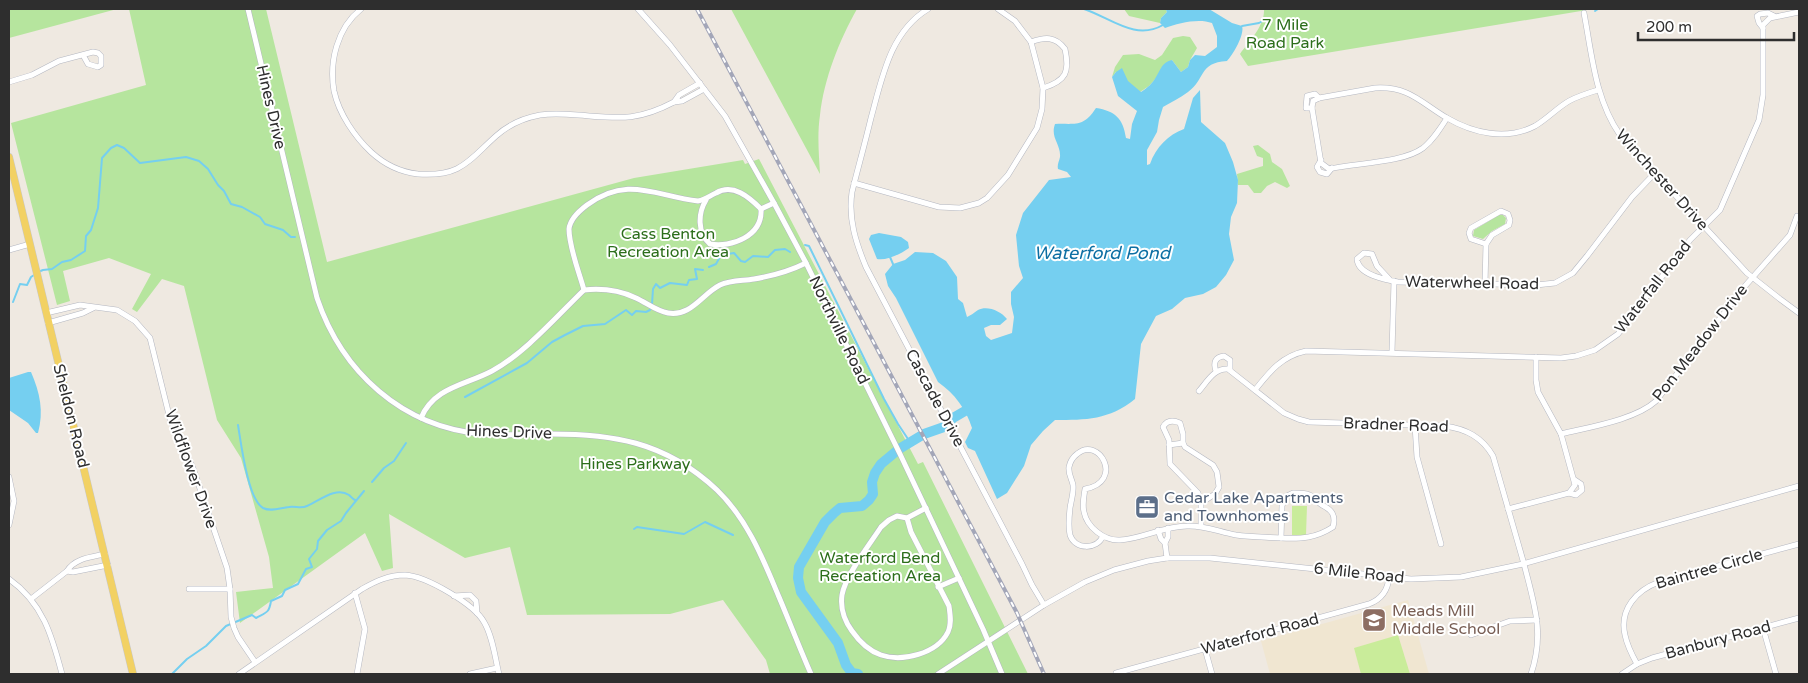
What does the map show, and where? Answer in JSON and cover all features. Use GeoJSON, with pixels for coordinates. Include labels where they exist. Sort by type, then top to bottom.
{"type":"FeatureCollection","features":[{"type":"Feature","properties":{"kind":"main road","name":"Sheldon Road"},"geometry":{"type":"LineString","coordinates":[[9,157],[133,674]]}},
{"type":"Feature","properties":{"kind":"street","name":"Hines Drive"},"geometry":{"type":"LineString","coordinates":[[248,9],[314,287],[322,312],[339,346],[360,374],[390,400],[421,418],[453,429],[482,434],[583,434],[617,438],[649,447],[692,470],[724,498],[750,532],[811,674]]}},
{"type":"Feature","properties":{"kind":"street"},"geometry":{"type":"LineString","coordinates":[[361,9],[344,30],[336,45],[333,66],[335,96],[348,123],[362,144],[381,161],[397,169],[414,174],[428,175],[451,172],[473,159],[504,130],[519,121],[542,115],[564,114],[611,118],[634,117],[650,114],[674,102],[682,101],[704,88]]}},
{"type":"Feature","properties":{"kind":"street","name":"Northville Road"},"geometry":{"type":"LineString","coordinates":[[638,9],[670,45],[725,116],[774,203],[806,263],[900,454],[1002,674]]}},
{"type":"Feature","properties":{"kind":"street","name":"Cascade Drive"},"geometry":{"type":"LineString","coordinates":[[928,9],[912,21],[900,37],[884,68],[850,201],[856,244],[866,267],[1044,605]]}},
{"type":"Feature","properties":{"kind":"street"},"geometry":{"type":"LineString","coordinates":[[854,183],[939,207],[960,208],[979,203],[997,189],[1038,128],[1042,109],[1043,88],[1030,42],[1015,21],[998,9]]}},
{"type":"Feature","properties":{"kind":"street","name":"Waterfall Road"},"geometry":{"type":"LineString","coordinates":[[1255,390],[1278,363],[1299,352],[1313,350],[1561,358],[1595,350],[1610,341],[1624,326],[1690,240],[1715,215],[1722,205],[1759,120],[1763,95],[1763,28],[1758,20],[1758,16],[1768,13],[1774,17],[1799,12]]}},
{"type":"Feature","properties":{"kind":"street","name":"Winchester Drive"},"geometry":{"type":"LineString","coordinates":[[1584,13],[1598,90],[1605,111],[1615,128],[1704,227],[1753,277],[1799,312]]}},
{"type":"Feature","properties":{"kind":"street"},"geometry":{"type":"LineString","coordinates":[[1763,28],[1766,21],[1774,17]]}},
{"type":"Feature","properties":{"kind":"street"},"geometry":{"type":"LineString","coordinates":[[1030,42],[1044,38],[1054,39],[1065,49],[1067,68],[1063,78],[1057,84],[1043,88]]}},
{"type":"Feature","properties":{"kind":"street"},"geometry":{"type":"LineString","coordinates":[[9,82],[32,75],[59,62],[83,55]]}},
{"type":"Feature","properties":{"kind":"street"},"geometry":{"type":"LineString","coordinates":[[674,102],[679,95],[700,83]]}},
{"type":"Feature","properties":{"kind":"street"},"geometry":{"type":"LineString","coordinates":[[1446,118],[1431,141],[1414,153],[1401,157],[1332,168],[1324,166],[1321,160],[1312,108],[1313,102],[1319,98],[1375,88],[1394,88],[1413,95],[1446,118],[1476,131],[1499,135],[1534,127],[1571,100],[1598,90]]}},
{"type":"Feature","properties":{"kind":"street","name":"Waterwheel Road"},"geometry":{"type":"LineString","coordinates":[[1392,280],[1377,266],[1372,254],[1364,253],[1359,256],[1357,262],[1361,268],[1377,277],[1392,280],[1485,284],[1542,285],[1555,283],[1566,278],[1580,266],[1632,197],[1655,174]]}},
{"type":"Feature","properties":{"kind":"street"},"geometry":{"type":"LineString","coordinates":[[584,290],[571,242],[569,227],[573,218],[594,199],[609,193],[636,188],[692,200],[706,200]]}},
{"type":"Feature","properties":{"kind":"street"},"geometry":{"type":"LineString","coordinates":[[733,190],[743,194],[760,209],[761,214],[757,224],[752,232],[743,240],[718,246],[710,244],[702,234],[701,208],[706,200],[720,191],[733,190]]}},
{"type":"Feature","properties":{"kind":"street"},"geometry":{"type":"LineString","coordinates":[[760,209],[774,203]]}},
{"type":"Feature","properties":{"kind":"street"},"geometry":{"type":"LineString","coordinates":[[1485,284],[1486,244],[1492,235],[1509,225],[1510,220],[1506,212],[1497,213],[1470,229],[1471,238],[1486,244]]}},
{"type":"Feature","properties":{"kind":"street","name":"Pon Meadow Drive"},"geometry":{"type":"LineString","coordinates":[[1561,434],[1634,415],[1652,405],[1753,277],[1790,235],[1797,216]]}},
{"type":"Feature","properties":{"kind":"street"},"geometry":{"type":"LineString","coordinates":[[9,250],[30,244]]}},
{"type":"Feature","properties":{"kind":"street"},"geometry":{"type":"LineString","coordinates":[[421,418],[428,405],[440,394],[504,364],[525,347],[584,290],[608,289],[636,298],[667,313],[682,312],[694,307],[706,295],[723,284],[736,280],[765,277],[794,269],[806,263]]}},
{"type":"Feature","properties":{"kind":"street"},"geometry":{"type":"LineString","coordinates":[[1392,280],[1392,352]]}},
{"type":"Feature","properties":{"kind":"street","name":"Wildflower Drive"},"geometry":{"type":"LineString","coordinates":[[46,313],[80,305],[117,310],[135,321],[150,338],[170,419],[193,468],[227,568],[231,616],[234,628],[255,662]]}},
{"type":"Feature","properties":{"kind":"street","name":"Wildflower Drive"},"geometry":{"type":"LineString","coordinates":[[48,322],[83,313],[93,308]]}},
{"type":"Feature","properties":{"kind":"street","name":"Bradner Road"},"geometry":{"type":"LineString","coordinates":[[1199,392],[1216,371],[1216,359],[1224,356],[1230,360],[1230,370],[1284,413],[1303,421],[1454,427],[1470,433],[1480,440],[1492,456],[1534,602],[1537,620],[1537,646],[1531,674]]}},
{"type":"Feature","properties":{"kind":"street"},"geometry":{"type":"LineString","coordinates":[[1536,357],[1538,392],[1561,434],[1574,480],[1574,487],[1569,493]]}},
{"type":"Feature","properties":{"kind":"street"},"geometry":{"type":"LineString","coordinates":[[1216,371],[1225,368],[1230,370]]}},
{"type":"Feature","properties":{"kind":"street"},"geometry":{"type":"LineString","coordinates":[[1201,503],[1215,494],[1219,487],[1217,472],[1213,466],[1190,451],[1183,444],[1182,426],[1180,423],[1174,421],[1165,423],[1163,427],[1169,440],[1170,464],[1195,487],[1201,503],[1201,526]]}},
{"type":"Feature","properties":{"kind":"street"},"geometry":{"type":"LineString","coordinates":[[1415,425],[1417,457],[1441,544]]}},
{"type":"Feature","properties":{"kind":"street"},"geometry":{"type":"LineString","coordinates":[[1169,445],[1183,444]]}},
{"type":"Feature","properties":{"kind":"street"},"geometry":{"type":"LineString","coordinates":[[1074,486],[1085,489],[1098,484],[1104,478],[1106,471],[1105,463],[1101,455],[1094,451],[1083,451],[1072,460],[1069,474],[1074,486],[1069,517],[1071,536],[1076,543],[1084,546],[1099,542],[1103,536]]}},
{"type":"Feature","properties":{"kind":"street"},"geometry":{"type":"LineString","coordinates":[[9,477],[14,501],[9,525]]}},
{"type":"Feature","properties":{"kind":"street"},"geometry":{"type":"LineString","coordinates":[[1508,509],[1569,493],[1576,495],[1582,490],[1581,484],[1574,480]]}},
{"type":"Feature","properties":{"kind":"street","name":"6 Mile Road"},"geometry":{"type":"LineString","coordinates":[[938,674],[1044,605],[1085,582],[1114,570],[1167,558],[1210,558],[1389,577],[1454,578],[1523,564],[1799,486]]}},
{"type":"Feature","properties":{"kind":"street"},"geometry":{"type":"LineString","coordinates":[[1085,489],[1083,502],[1087,520],[1093,529],[1103,536],[1119,540],[1158,530],[1186,526],[1201,526],[1236,535],[1281,538],[1304,539],[1325,532],[1333,527],[1335,521],[1334,514],[1328,507],[1321,505],[1312,496],[1293,493],[1285,497],[1282,506],[1281,538]]}},
{"type":"Feature","properties":{"kind":"street"},"geometry":{"type":"LineString","coordinates":[[907,518],[911,532],[948,606],[951,618],[948,632],[939,643],[916,656],[881,655],[866,647],[855,636],[846,622],[841,607],[845,583],[881,527],[897,516],[907,518],[926,508]]}},
{"type":"Feature","properties":{"kind":"street"},"geometry":{"type":"LineString","coordinates":[[1167,558],[1165,543],[1168,537],[1168,528]]}},
{"type":"Feature","properties":{"kind":"street"},"geometry":{"type":"LineString","coordinates":[[1158,530],[1160,539],[1165,543]]}},
{"type":"Feature","properties":{"kind":"street","name":"Baintree Circle"},"geometry":{"type":"LineString","coordinates":[[1637,664],[1625,637],[1624,621],[1629,604],[1640,591],[1660,582],[1799,544]]}},
{"type":"Feature","properties":{"kind":"street"},"geometry":{"type":"LineString","coordinates":[[31,599],[67,570],[71,564],[105,554]]}},
{"type":"Feature","properties":{"kind":"street"},"geometry":{"type":"LineString","coordinates":[[67,570],[73,572],[108,565]]}},
{"type":"Feature","properties":{"kind":"street"},"geometry":{"type":"LineString","coordinates":[[239,674],[355,593],[378,580],[407,575],[422,578],[477,613],[484,622],[499,674]]}},
{"type":"Feature","properties":{"kind":"street","name":"Waterford Road"},"geometry":{"type":"LineString","coordinates":[[1116,673],[1374,602],[1385,591],[1389,577]]}},
{"type":"Feature","properties":{"kind":"street"},"geometry":{"type":"LineString","coordinates":[[938,587],[959,578]]}},
{"type":"Feature","properties":{"kind":"street"},"geometry":{"type":"LineString","coordinates":[[9,579],[27,594],[49,628],[62,674]]}},
{"type":"Feature","properties":{"kind":"street"},"geometry":{"type":"LineString","coordinates":[[189,589],[230,589]]}},
{"type":"Feature","properties":{"kind":"street"},"geometry":{"type":"LineString","coordinates":[[355,593],[365,629],[357,674]]}},
{"type":"Feature","properties":{"kind":"street"},"geometry":{"type":"LineString","coordinates":[[453,596],[470,595],[476,601],[477,613]]}},
{"type":"Feature","properties":{"kind":"street","name":"Banbury Road"},"geometry":{"type":"LineString","coordinates":[[1622,674],[1637,664],[1652,658],[1799,618]]}},
{"type":"Feature","properties":{"kind":"street"},"geometry":{"type":"LineString","coordinates":[[1471,634],[1510,621],[1537,620]]}},
{"type":"Feature","properties":{"kind":"street"},"geometry":{"type":"LineString","coordinates":[[1763,628],[1776,674]]}},
{"type":"Feature","properties":{"kind":"street"},"geometry":{"type":"LineString","coordinates":[[1205,649],[1212,674]]}},
{"type":"Feature","properties":{"kind":"street"},"geometry":{"type":"LineString","coordinates":[[470,674],[497,668]]}},
{"type":"Feature","properties":{"kind":"shaded area","name":"Meads Mill Middle School"},"geometry":{"type":"Polygon","coordinates":[[[1408,600],[1429,674],[1270,674],[1261,641],[1408,600]]]}},
{"type":"Feature","properties":{"kind":"green space"},"geometry":{"type":"Polygon","coordinates":[[[9,9],[117,9],[9,38],[9,9]]]}},
{"type":"Feature","properties":{"kind":"green space","name":"Hines Parkway"},"geometry":{"type":"Polygon","coordinates":[[[129,9],[266,9],[327,262],[634,178],[743,160],[745,164],[759,159],[918,464],[923,462],[1028,674],[770,674],[766,660],[723,600],[670,614],[527,615],[510,547],[465,558],[389,514],[393,568],[382,571],[365,533],[240,623],[236,592],[273,588],[269,557],[241,458],[217,420],[184,286],[162,279],[137,312],[132,309],[151,274],[109,258],[63,271],[70,301],[57,305],[11,123],[146,85],[129,9]]]}},
{"type":"Feature","properties":{"kind":"green space"},"geometry":{"type":"Polygon","coordinates":[[[731,9],[857,9],[838,47],[822,101],[819,122],[820,174],[731,9]]]}},
{"type":"Feature","properties":{"kind":"green space"},"geometry":{"type":"Polygon","coordinates":[[[1124,9],[1162,9],[1167,12],[1161,18],[1160,23],[1129,16],[1124,9]]]}},
{"type":"Feature","properties":{"kind":"green space","name":"7 Mile Road Park"},"geometry":{"type":"Polygon","coordinates":[[[1264,9],[1593,9],[1248,66],[1240,54],[1259,27],[1264,15],[1264,9]]]}},
{"type":"Feature","properties":{"kind":"green space"},"geometry":{"type":"Polygon","coordinates":[[[1190,37],[1197,48],[1188,67],[1181,72],[1172,60],[1149,86],[1140,92],[1116,72],[1112,77],[1115,67],[1123,55],[1139,54],[1155,60],[1162,55],[1173,38],[1190,37]]]}},
{"type":"Feature","properties":{"kind":"green space"},"geometry":{"type":"Polygon","coordinates":[[[1258,145],[1270,154],[1272,162],[1282,169],[1290,186],[1287,188],[1275,182],[1267,186],[1261,193],[1254,193],[1248,185],[1238,185],[1237,174],[1263,166],[1263,158],[1257,156],[1253,146],[1258,145]]]}},
{"type":"Feature","properties":{"kind":"green space"},"geometry":{"type":"Polygon","coordinates":[[[1499,215],[1503,215],[1506,218],[1505,224],[1492,231],[1483,239],[1473,236],[1474,230],[1499,215]]]}},
{"type":"Feature","properties":{"kind":"green space"},"geometry":{"type":"Polygon","coordinates":[[[1292,506],[1307,506],[1306,535],[1292,535],[1292,506]]]}},
{"type":"Feature","properties":{"kind":"green space"},"geometry":{"type":"Polygon","coordinates":[[[1398,635],[1410,674],[1361,674],[1354,648],[1398,635]]]}},
{"type":"Feature","properties":{"kind":"water","name":"Waterford Pond"},"geometry":{"type":"Polygon","coordinates":[[[1162,9],[1209,9],[1232,23],[1242,26],[1240,39],[1227,61],[1211,65],[1194,87],[1163,107],[1157,132],[1147,150],[1147,165],[1150,164],[1163,142],[1184,129],[1193,98],[1200,90],[1201,122],[1225,143],[1238,180],[1237,203],[1231,217],[1229,234],[1234,260],[1226,275],[1216,287],[1203,294],[1185,298],[1172,309],[1156,316],[1141,344],[1135,399],[1106,415],[1077,420],[1055,420],[1031,445],[1024,466],[1007,493],[997,499],[975,451],[968,448],[965,442],[972,428],[967,414],[955,397],[938,382],[896,298],[888,286],[885,274],[893,264],[905,260],[915,252],[933,253],[946,261],[957,277],[958,299],[963,303],[967,317],[985,308],[994,310],[1007,319],[1000,325],[991,325],[984,328],[986,336],[991,340],[1012,333],[1014,317],[1011,292],[1023,278],[1019,266],[1016,235],[1023,213],[1049,180],[1071,177],[1067,172],[1058,169],[1060,152],[1054,133],[1055,124],[1083,122],[1096,108],[1108,111],[1117,117],[1123,125],[1126,138],[1130,139],[1132,124],[1137,111],[1118,96],[1112,77],[1116,72],[1122,68],[1128,81],[1141,92],[1153,82],[1166,62],[1172,60],[1181,72],[1188,67],[1190,60],[1195,55],[1205,56],[1217,47],[1217,36],[1212,23],[1195,21],[1165,28],[1160,23],[1161,18],[1167,12],[1162,9]]]}},
{"type":"Feature","properties":{"kind":"water"},"geometry":{"type":"Polygon","coordinates":[[[879,233],[901,237],[908,242],[909,248],[902,253],[885,259],[877,259],[869,239],[871,235],[879,233]]]}},
{"type":"Feature","properties":{"kind":"water"},"geometry":{"type":"Polygon","coordinates":[[[31,372],[39,395],[41,417],[38,433],[28,423],[9,410],[9,378],[31,372]]]}},
{"type":"Feature","properties":{"kind":"waterway"},"geometry":{"type":"LineString","coordinates":[[1084,9],[1133,29],[1143,31],[1163,25]]}},
{"type":"Feature","properties":{"kind":"waterway"},"geometry":{"type":"LineString","coordinates":[[1242,26],[1259,23],[1268,18]]}},
{"type":"Feature","properties":{"kind":"waterway"},"geometry":{"type":"LineString","coordinates":[[38,272],[52,269],[85,251],[86,236],[91,230],[98,208],[102,158],[111,148],[117,145],[124,148],[140,163],[186,157],[199,161],[208,169],[231,204],[242,207],[260,217],[265,224],[283,230],[291,237],[295,237]]}},
{"type":"Feature","properties":{"kind":"waterway"},"geometry":{"type":"LineString","coordinates":[[805,245],[809,246],[884,399],[910,442]]}},
{"type":"Feature","properties":{"kind":"waterway"},"geometry":{"type":"LineString","coordinates":[[709,267],[716,264],[721,255],[734,253],[741,261],[745,262],[753,256],[768,257],[775,250],[785,249],[790,252]]}},
{"type":"Feature","properties":{"kind":"waterway"},"geometry":{"type":"LineString","coordinates":[[890,257],[893,264]]}},
{"type":"Feature","properties":{"kind":"waterway"},"geometry":{"type":"LineString","coordinates":[[652,304],[653,289],[656,284],[660,288],[670,283],[687,285],[689,280],[697,279],[695,269],[703,270]]}},
{"type":"Feature","properties":{"kind":"waterway"},"geometry":{"type":"LineString","coordinates":[[13,302],[20,284],[27,285],[34,275]]}},
{"type":"Feature","properties":{"kind":"waterway"},"geometry":{"type":"LineString","coordinates":[[465,397],[527,363],[552,342],[583,326],[605,324],[626,310],[632,315],[636,311],[646,312],[650,310]]}},
{"type":"Feature","properties":{"kind":"waterway"},"geometry":{"type":"LineString","coordinates":[[858,674],[852,673],[846,665],[838,643],[801,592],[798,578],[799,567],[825,522],[834,513],[840,508],[862,506],[869,500],[873,494],[872,482],[881,464],[899,449],[924,434],[944,427],[953,418],[965,411]]}},
{"type":"Feature","properties":{"kind":"waterway"},"geometry":{"type":"LineString","coordinates":[[238,425],[249,483],[258,503],[263,508],[272,510],[305,507],[328,495],[339,492],[349,495],[355,500]]}},
{"type":"Feature","properties":{"kind":"waterway"},"geometry":{"type":"LineString","coordinates":[[372,482],[384,468],[394,461],[406,443]]}},
{"type":"Feature","properties":{"kind":"waterway"},"geometry":{"type":"LineString","coordinates":[[172,674],[187,659],[206,646],[226,626],[252,615],[256,618],[265,613],[271,601],[282,596],[285,590],[298,584],[306,569],[312,567],[309,559],[317,549],[318,541],[327,530],[341,521],[364,491]]}},
{"type":"Feature","properties":{"kind":"waterway"},"geometry":{"type":"LineString","coordinates":[[634,529],[637,527],[684,534],[705,522],[733,535]]}},
{"type":"Feature","properties":{"kind":"railway"},"geometry":{"type":"LineString","coordinates":[[697,9],[1017,613],[1044,674]]}},
{"type":"Feature","properties":{"kind":"place","name":"Cedar Lake Apartments and Townhomes"},"geometry":{"type":"Point","coordinates":[1147,507]}},
{"type":"Feature","properties":{"kind":"place","name":"Meads Mill Middle School"},"geometry":{"type":"Point","coordinates":[1374,620]}},
{"type":"Feature","properties":{"kind":"park label","name":"Cass Benton Recreation Area"},"geometry":{"type":"Point","coordinates":[668,243]}},
{"type":"Feature","properties":{"kind":"park label","name":"Waterford Bend Recreation Area"},"geometry":{"type":"Point","coordinates":[880,567]}}]}
